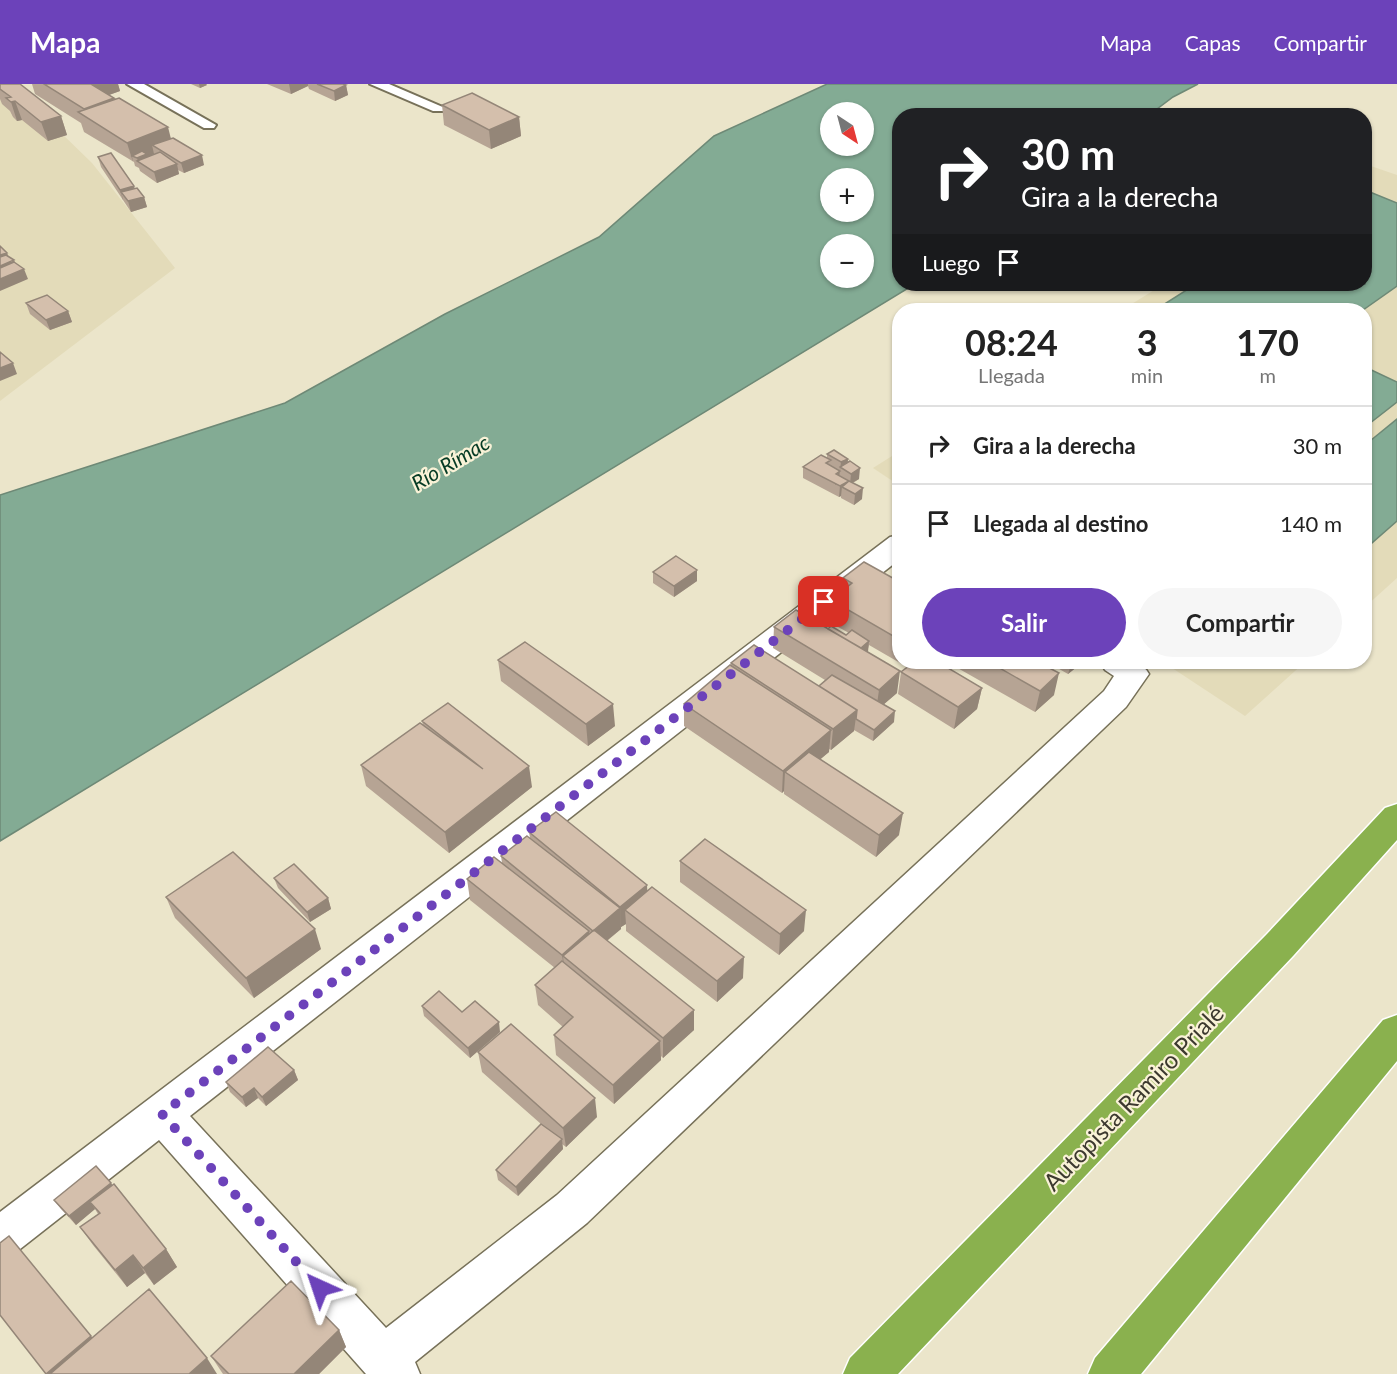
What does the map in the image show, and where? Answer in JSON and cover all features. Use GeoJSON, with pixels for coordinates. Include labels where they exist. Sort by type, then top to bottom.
{"type":"FeatureCollection","features":[{"type":"Feature","properties":{"kind":"highway","name":"Autopista Ramiro Prialé"},"geometry":{"type":"LineString","coordinates":[[866,1374],[1280,945],[1397,817]]}},
{"type":"Feature","properties":{"kind":"highway"},"geometry":{"type":"LineString","coordinates":[[1111,1374],[1397,1032]]}},
{"type":"Feature","properties":{"kind":"street"},"geometry":{"type":"LineString","coordinates":[[0,1238],[892,550]]}},
{"type":"Feature","properties":{"kind":"street"},"geometry":{"type":"LineString","coordinates":[[162,1114],[390,1366],[572,1209],[1115,699],[1133,674],[1126,669]]}},
{"type":"Feature","properties":{"kind":"lane"},"geometry":{"type":"LineString","coordinates":[[134,84],[209,125]]}},
{"type":"Feature","properties":{"kind":"lane"},"geometry":{"type":"LineString","coordinates":[[377,84],[438,108]]}},
{"type":"Feature","properties":{"kind":"shaded area"},"geometry":{"type":"Polygon","coordinates":[[[20,93],[92,163],[175,268],[0,401],[0,99],[20,93]]]}},
{"type":"Feature","properties":{"kind":"shaded area"},"geometry":{"type":"Polygon","coordinates":[[[1372,166],[1397,175],[1397,578],[1372,601],[1372,303],[1133,303],[1153,291],[1372,291],[1372,166]]]}},
{"type":"Feature","properties":{"kind":"shaded area"},"geometry":{"type":"Polygon","coordinates":[[[892,456],[892,481],[873,468],[892,456]]]}},
{"type":"Feature","properties":{"kind":"shaded area"},"geometry":{"type":"Polygon","coordinates":[[[1174,669],[1297,669],[1245,716],[1174,669]]]}},
{"type":"Feature","properties":{"kind":"water","name":"Río Rímac"},"geometry":{"type":"Polygon","coordinates":[[[827,84],[1198,84],[1173,97],[1158,108],[892,108],[892,291],[904,291],[0,841],[0,495],[285,403],[445,314],[599,237],[714,136],[827,84]]]}},
{"type":"Feature","properties":{"kind":"water"},"geometry":{"type":"Polygon","coordinates":[[[1372,193],[1397,203],[1397,286],[1372,304],[1166,303],[1185,291],[1372,291],[1372,193]]]}},
{"type":"Feature","properties":{"kind":"water"},"geometry":{"type":"Polygon","coordinates":[[[1372,370],[1397,382],[1397,402],[1372,422],[1372,370]]]}},
{"type":"Feature","properties":{"kind":"water"},"geometry":{"type":"Polygon","coordinates":[[[1397,419],[1397,521],[1372,543],[1372,439],[1397,419]]]}},
{"type":"Feature","properties":{"kind":"building"},"geometry":{"type":"Polygon","coordinates":[[[0,84],[20,84],[61,116],[41,122],[15,101],[11,102],[6,98],[11,97],[0,89],[0,84]]]}},
{"type":"Feature","properties":{"kind":"building"},"geometry":{"type":"Polygon","coordinates":[[[44,84],[91,84],[114,98],[84,109],[44,84]]]}},
{"type":"Feature","properties":{"kind":"building"},"geometry":{"type":"Polygon","coordinates":[[[317,84],[343,84],[346,85],[334,91],[317,84]]]}},
{"type":"Feature","properties":{"kind":"building"},"geometry":{"type":"Polygon","coordinates":[[[472,93],[519,117],[489,130],[442,105],[472,93]]]}},
{"type":"Feature","properties":{"kind":"building"},"geometry":{"type":"Polygon","coordinates":[[[119,98],[168,127],[127,143],[78,112],[119,98]]]}},
{"type":"Feature","properties":{"kind":"building"},"geometry":{"type":"Polygon","coordinates":[[[173,138],[202,155],[181,163],[152,145],[173,138]]]}},
{"type":"Feature","properties":{"kind":"building"},"geometry":{"type":"Polygon","coordinates":[[[142,151],[147,154],[137,158],[132,156],[142,151]]]}},
{"type":"Feature","properties":{"kind":"building"},"geometry":{"type":"Polygon","coordinates":[[[160,152],[177,164],[154,172],[137,161],[160,152]]]}},
{"type":"Feature","properties":{"kind":"building"},"geometry":{"type":"Polygon","coordinates":[[[111,153],[134,186],[120,190],[98,157],[111,153]]]}},
{"type":"Feature","properties":{"kind":"building"},"geometry":{"type":"Polygon","coordinates":[[[137,188],[144,197],[128,201],[121,192],[137,188]]]}},
{"type":"Feature","properties":{"kind":"building"},"geometry":{"type":"Polygon","coordinates":[[[0,246],[7,253],[0,255],[0,246]]]}},
{"type":"Feature","properties":{"kind":"building"},"geometry":{"type":"Polygon","coordinates":[[[6,255],[14,260],[0,266],[0,257],[6,255]]]}},
{"type":"Feature","properties":{"kind":"building"},"geometry":{"type":"Polygon","coordinates":[[[14,262],[24,269],[0,279],[0,268],[14,262]]]}},
{"type":"Feature","properties":{"kind":"building"},"geometry":{"type":"Polygon","coordinates":[[[47,295],[68,311],[46,320],[26,303],[47,295]]]}},
{"type":"Feature","properties":{"kind":"building"},"geometry":{"type":"Polygon","coordinates":[[[0,352],[13,363],[0,368],[0,352]]]}},
{"type":"Feature","properties":{"kind":"building"},"geometry":{"type":"Polygon","coordinates":[[[834,450],[848,459],[841,462],[827,454],[834,450]]]}},
{"type":"Feature","properties":{"kind":"building"},"geometry":{"type":"Polygon","coordinates":[[[821,455],[831,460],[826,463],[840,471],[836,474],[849,481],[840,486],[803,467],[821,455]]]}},
{"type":"Feature","properties":{"kind":"building"},"geometry":{"type":"Polygon","coordinates":[[[850,461],[860,468],[851,474],[840,467],[850,461]]]}},
{"type":"Feature","properties":{"kind":"building"},"geometry":{"type":"Polygon","coordinates":[[[849,481],[863,488],[855,494],[842,487],[849,481]]]}},
{"type":"Feature","properties":{"kind":"building"},"geometry":{"type":"Polygon","coordinates":[[[676,556],[697,570],[674,586],[653,572],[676,556]]]}},
{"type":"Feature","properties":{"kind":"building"},"geometry":{"type":"Polygon","coordinates":[[[864,562],[892,578],[892,635],[831,600],[852,583],[843,578],[864,562]]]}},
{"type":"Feature","properties":{"kind":"building"},"geometry":{"type":"Polygon","coordinates":[[[796,610],[892,666],[892,669],[900,671],[879,690],[774,627],[796,610]]]}},
{"type":"Feature","properties":{"kind":"building"},"geometry":{"type":"Polygon","coordinates":[[[831,626],[846,635],[852,630],[869,641],[861,648],[828,629],[831,626]]]}},
{"type":"Feature","properties":{"kind":"building"},"geometry":{"type":"Polygon","coordinates":[[[525,642],[613,704],[586,724],[498,660],[525,642]]]}},
{"type":"Feature","properties":{"kind":"building"},"geometry":{"type":"Polygon","coordinates":[[[754,645],[857,710],[833,729],[731,663],[754,645]]]}},
{"type":"Feature","properties":{"kind":"building"},"geometry":{"type":"Polygon","coordinates":[[[730,665],[831,730],[783,771],[684,704],[730,665]]]}},
{"type":"Feature","properties":{"kind":"building"},"geometry":{"type":"Polygon","coordinates":[[[905,669],[950,669],[982,688],[958,707],[901,672],[905,669]]]}},
{"type":"Feature","properties":{"kind":"building"},"geometry":{"type":"Polygon","coordinates":[[[1001,669],[1051,669],[1059,673],[1040,691],[1001,669]]]}},
{"type":"Feature","properties":{"kind":"building"},"geometry":{"type":"Polygon","coordinates":[[[832,675],[895,711],[874,730],[856,719],[857,710],[819,686],[832,675]]]}},
{"type":"Feature","properties":{"kind":"building"},"geometry":{"type":"Polygon","coordinates":[[[448,703],[529,766],[445,832],[361,765],[420,723],[483,769],[422,721],[448,703]]]}},
{"type":"Feature","properties":{"kind":"building"},"geometry":{"type":"Polygon","coordinates":[[[809,752],[903,813],[879,835],[785,772],[809,752]]]}},
{"type":"Feature","properties":{"kind":"building"},"geometry":{"type":"Polygon","coordinates":[[[556,812],[647,885],[620,907],[529,832],[556,812]]]}},
{"type":"Feature","properties":{"kind":"building"},"geometry":{"type":"Polygon","coordinates":[[[527,836],[620,908],[593,931],[501,856],[527,836]]]}},
{"type":"Feature","properties":{"kind":"building"},"geometry":{"type":"Polygon","coordinates":[[[705,839],[806,910],[780,934],[680,861],[705,839]]]}},
{"type":"Feature","properties":{"kind":"building"},"geometry":{"type":"Polygon","coordinates":[[[233,852],[315,929],[246,978],[166,897],[233,852]]]}},
{"type":"Feature","properties":{"kind":"building"},"geometry":{"type":"Polygon","coordinates":[[[494,857],[589,931],[562,955],[467,879],[494,857]]]}},
{"type":"Feature","properties":{"kind":"building"},"geometry":{"type":"Polygon","coordinates":[[[294,864],[328,898],[307,912],[274,878],[294,864]]]}},
{"type":"Feature","properties":{"kind":"building"},"geometry":{"type":"Polygon","coordinates":[[[652,887],[744,957],[717,981],[625,910],[652,887]]]}},
{"type":"Feature","properties":{"kind":"building"},"geometry":{"type":"Polygon","coordinates":[[[594,930],[694,1010],[663,1038],[563,956],[594,930]]]}},
{"type":"Feature","properties":{"kind":"building"},"geometry":{"type":"Polygon","coordinates":[[[562,961],[660,1041],[613,1085],[554,1035],[573,1017],[535,985],[562,961]]]}},
{"type":"Feature","properties":{"kind":"building"},"geometry":{"type":"Polygon","coordinates":[[[439,991],[462,1012],[475,1001],[499,1022],[468,1048],[422,1006],[439,991]]]}},
{"type":"Feature","properties":{"kind":"building"},"geometry":{"type":"Polygon","coordinates":[[[511,1024],[595,1098],[563,1128],[478,1052],[511,1024]]]}},
{"type":"Feature","properties":{"kind":"building"},"geometry":{"type":"Polygon","coordinates":[[[268,1047],[294,1070],[262,1097],[254,1088],[242,1097],[226,1082],[268,1047]]]}},
{"type":"Feature","properties":{"kind":"building"},"geometry":{"type":"Polygon","coordinates":[[[541,1124],[562,1139],[516,1187],[496,1170],[541,1124]]]}},
{"type":"Feature","properties":{"kind":"building"},"geometry":{"type":"Polygon","coordinates":[[[96,1166],[111,1183],[69,1216],[54,1200],[96,1166]]]}},
{"type":"Feature","properties":{"kind":"building"},"geometry":{"type":"Polygon","coordinates":[[[114,1184],[166,1249],[143,1268],[133,1255],[115,1270],[80,1227],[100,1213],[90,1202],[114,1184]]]}},
{"type":"Feature","properties":{"kind":"building"},"geometry":{"type":"Polygon","coordinates":[[[9,1236],[91,1336],[46,1374],[0,1315],[0,1243],[9,1236]]]}},
{"type":"Feature","properties":{"kind":"building"},"geometry":{"type":"Polygon","coordinates":[[[291,1281],[339,1330],[294,1374],[229,1374],[211,1356],[291,1281]]]}},
{"type":"Feature","properties":{"kind":"building"},"geometry":{"type":"Polygon","coordinates":[[[149,1289],[207,1358],[189,1374],[50,1374],[149,1289]]]}},
{"type":"Feature","properties":{"kind":"route"},"geometry":{"type":"LineString","coordinates":[[320,1288],[162,1114],[824,602]]}}]}
